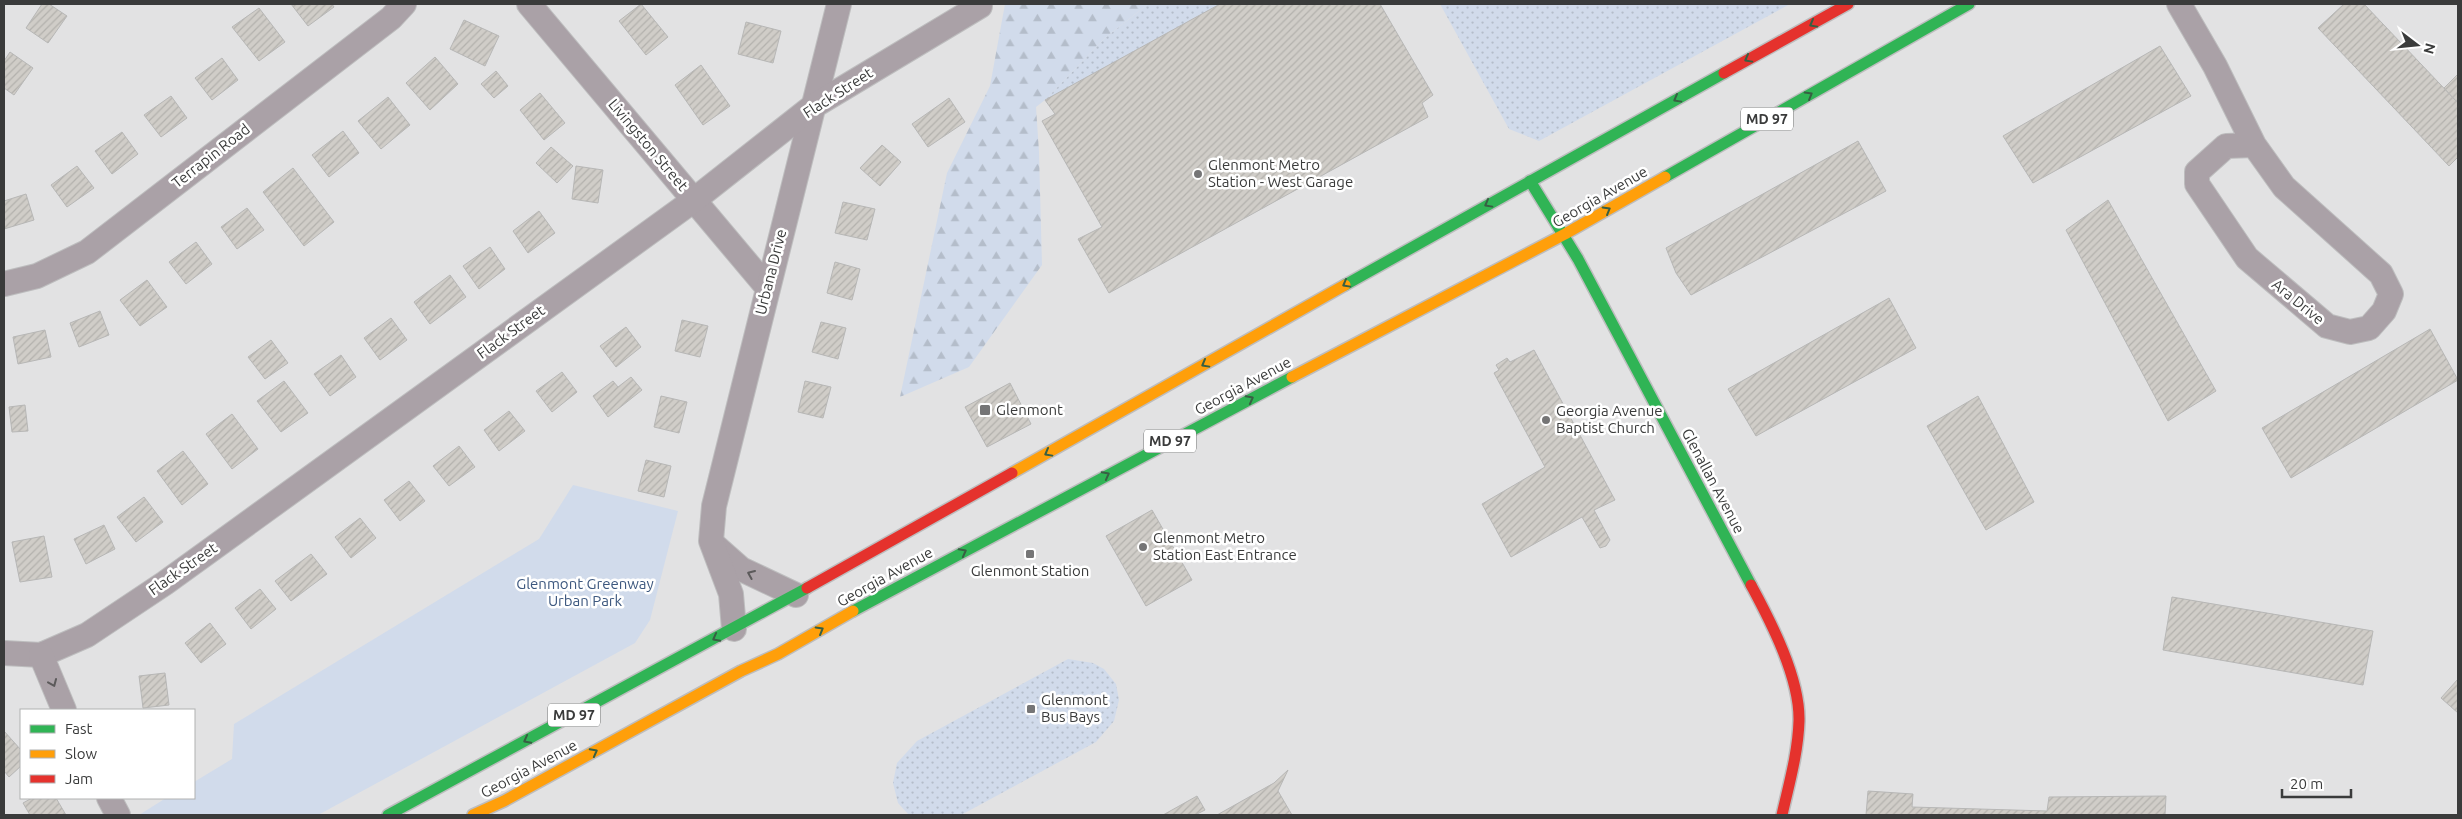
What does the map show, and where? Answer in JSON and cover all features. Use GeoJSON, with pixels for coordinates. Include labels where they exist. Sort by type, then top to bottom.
{"type":"FeatureCollection","features":[{"type":"Feature","properties":{"kind":"main road","name":"Georgia Avenue"},"geometry":{"type":"LineString","coordinates":[[388,815],[734,629],[1848,4]]}},
{"type":"Feature","properties":{"kind":"main road","name":"Georgia Avenue"},"geometry":{"type":"LineString","coordinates":[[473,815],[504,801],[741,671],[778,654],[870,601],[1135,460],[1565,234],[1969,4]]}},
{"type":"Feature","properties":{"kind":"main road","name":"Glenallan Avenue"},"geometry":{"type":"LineString","coordinates":[[1530,181],[1565,234],[1762,606],[1791,671],[1798,719],[1795,760],[1782,815]]}},
{"type":"Feature","properties":{"kind":"street","name":"Terrapin Road"},"geometry":{"type":"LineString","coordinates":[[4,284],[38,276],[87,252],[391,18],[404,4]]}},
{"type":"Feature","properties":{"kind":"street","name":"Livingston Street"},"geometry":{"type":"LineString","coordinates":[[529,4],[767,287]]}},
{"type":"Feature","properties":{"kind":"street","name":"Urbana Drive"},"geometry":{"type":"LineString","coordinates":[[734,629],[731,594],[710,541],[714,506],[839,4]]}},
{"type":"Feature","properties":{"kind":"street","name":"Ara Drive"},"geometry":{"type":"LineString","coordinates":[[2179,4],[2215,66],[2254,145],[2284,187],[2381,274],[2391,294],[2384,311],[2369,328],[2350,332],[2327,326],[2282,290],[2247,258],[2197,184],[2197,172],[2226,146],[2254,145]]}},
{"type":"Feature","properties":{"kind":"street","name":"Flack Street"},"geometry":{"type":"LineString","coordinates":[[41,655],[87,635],[164,583],[694,200],[812,108],[980,6]]}},
{"type":"Feature","properties":{"kind":"street"},"geometry":{"type":"LineString","coordinates":[[710,541],[740,569],[796,594]]}},
{"type":"Feature","properties":{"kind":"street"},"geometry":{"type":"LineString","coordinates":[[4,653],[41,655],[64,709]]}},
{"type":"Feature","properties":{"kind":"street"},"geometry":{"type":"LineString","coordinates":[[110,799],[118,815]]}},
{"type":"Feature","properties":{"kind":"green space"},"geometry":{"type":"Polygon","coordinates":[[[1005,4],[1148,4],[1105,38],[1036,107],[1042,265],[969,367],[900,397],[947,173],[990,86],[1005,4]]]}},
{"type":"Feature","properties":{"kind":"green space"},"geometry":{"type":"Polygon","coordinates":[[[1148,4],[1220,4],[1045,100],[1105,38],[1148,4]]]}},
{"type":"Feature","properties":{"kind":"green space"},"geometry":{"type":"Polygon","coordinates":[[[1440,4],[1790,4],[1539,141],[1509,129],[1440,4]]]}},
{"type":"Feature","properties":{"kind":"green space","name":"Glenmont Greenway Urban Park"},"geometry":{"type":"Polygon","coordinates":[[[573,485],[678,511],[650,620],[635,643],[318,815],[139,815],[164,799],[195,799],[195,781],[232,759],[234,724],[539,539],[573,485]]]}},
{"type":"Feature","properties":{"kind":"green space"},"geometry":{"type":"Polygon","coordinates":[[[1068,659],[1093,663],[1104,669],[1116,684],[1119,700],[1114,721],[1096,742],[961,815],[909,815],[898,803],[893,783],[897,763],[917,741],[1068,659]]]}},
{"type":"Feature","properties":{"kind":"building"},"geometry":{"type":"Polygon","coordinates":[[[42,4],[49,4],[67,16],[48,43],[26,28],[42,4]]]}},
{"type":"Feature","properties":{"kind":"building"},"geometry":{"type":"Polygon","coordinates":[[[291,4],[332,4],[334,7],[308,26],[291,4]]]}},
{"type":"Feature","properties":{"kind":"building"},"geometry":{"type":"Polygon","coordinates":[[[641,4],[668,37],[646,55],[619,21],[641,4]]]}},
{"type":"Feature","properties":{"kind":"building","name":"Glenmont Metro Station - West Garage"},"geometry":{"type":"Polygon","coordinates":[[[1220,4],[1380,4],[1433,95],[1422,103],[1428,117],[1109,293],[1078,239],[1102,227],[1042,121],[1055,114],[1045,100],[1220,4]]]}},
{"type":"Feature","properties":{"kind":"building"},"geometry":{"type":"Polygon","coordinates":[[[2344,4],[2364,4],[2458,103],[2458,157],[2449,166],[2318,28],[2344,4]]]}},
{"type":"Feature","properties":{"kind":"building"},"geometry":{"type":"Polygon","coordinates":[[[259,8],[285,42],[259,61],[232,27],[259,8]]]}},
{"type":"Feature","properties":{"kind":"building"},"geometry":{"type":"Polygon","coordinates":[[[464,20],[499,36],[485,66],[450,49],[464,20]]]}},
{"type":"Feature","properties":{"kind":"building"},"geometry":{"type":"Polygon","coordinates":[[[746,22],[781,31],[773,63],[738,54],[746,22]]]}},
{"type":"Feature","properties":{"kind":"building"},"geometry":{"type":"Polygon","coordinates":[[[2160,46],[2191,96],[2033,183],[2003,136],[2160,46]]]}},
{"type":"Feature","properties":{"kind":"building"},"geometry":{"type":"Polygon","coordinates":[[[10,52],[33,68],[14,95],[4,88],[4,61],[10,52]]]}},
{"type":"Feature","properties":{"kind":"building"},"geometry":{"type":"Polygon","coordinates":[[[435,57],[458,84],[430,110],[406,83],[435,57]]]}},
{"type":"Feature","properties":{"kind":"building"},"geometry":{"type":"Polygon","coordinates":[[[222,58],[238,80],[212,100],[195,78],[222,58]]]}},
{"type":"Feature","properties":{"kind":"building"},"geometry":{"type":"Polygon","coordinates":[[[701,65],[730,106],[703,125],[675,85],[701,65]]]}},
{"type":"Feature","properties":{"kind":"building"},"geometry":{"type":"Polygon","coordinates":[[[496,71],[508,86],[494,98],[481,84],[496,71]]]}},
{"type":"Feature","properties":{"kind":"building"},"geometry":{"type":"Polygon","coordinates":[[[2458,74],[2458,103],[2444,88],[2458,74]]]}},
{"type":"Feature","properties":{"kind":"building"},"geometry":{"type":"Polygon","coordinates":[[[540,93],[565,123],[544,140],[520,110],[540,93]]]}},
{"type":"Feature","properties":{"kind":"building"},"geometry":{"type":"Polygon","coordinates":[[[171,96],[187,118],[161,137],[144,115],[171,96]]]}},
{"type":"Feature","properties":{"kind":"building"},"geometry":{"type":"Polygon","coordinates":[[[388,97],[410,125],[381,149],[358,121],[388,97]]]}},
{"type":"Feature","properties":{"kind":"building"},"geometry":{"type":"Polygon","coordinates":[[[949,98],[965,122],[928,147],[912,124],[949,98]]]}},
{"type":"Feature","properties":{"kind":"building"},"geometry":{"type":"Polygon","coordinates":[[[343,131],[359,153],[329,177],[312,155],[343,131]]]}},
{"type":"Feature","properties":{"kind":"building"},"geometry":{"type":"Polygon","coordinates":[[[122,132],[138,154],[112,174],[95,151],[122,132]]]}},
{"type":"Feature","properties":{"kind":"building"},"geometry":{"type":"Polygon","coordinates":[[[1858,141],[1886,191],[1691,295],[1676,273],[1666,248],[1858,141]]]}},
{"type":"Feature","properties":{"kind":"building"},"geometry":{"type":"Polygon","coordinates":[[[882,145],[901,162],[880,186],[860,168],[882,145]]]}},
{"type":"Feature","properties":{"kind":"building"},"geometry":{"type":"Polygon","coordinates":[[[551,147],[573,166],[557,183],[536,163],[551,147]]]}},
{"type":"Feature","properties":{"kind":"building"},"geometry":{"type":"Polygon","coordinates":[[[77,166],[94,188],[67,207],[51,185],[77,166]]]}},
{"type":"Feature","properties":{"kind":"building"},"geometry":{"type":"Polygon","coordinates":[[[576,166],[603,170],[598,203],[572,199],[576,166]]]}},
{"type":"Feature","properties":{"kind":"building"},"geometry":{"type":"Polygon","coordinates":[[[293,168],[334,222],[304,246],[263,192],[293,168]]]}},
{"type":"Feature","properties":{"kind":"building"},"geometry":{"type":"Polygon","coordinates":[[[26,194],[34,220],[4,229],[4,201],[26,194]]]}},
{"type":"Feature","properties":{"kind":"building"},"geometry":{"type":"Polygon","coordinates":[[[2108,200],[2216,391],[2168,421],[2066,230],[2108,200]]]}},
{"type":"Feature","properties":{"kind":"building"},"geometry":{"type":"Polygon","coordinates":[[[843,202],[875,209],[867,240],[835,233],[843,202]]]}},
{"type":"Feature","properties":{"kind":"building"},"geometry":{"type":"Polygon","coordinates":[[[247,208],[264,230],[237,249],[221,227],[247,208]]]}},
{"type":"Feature","properties":{"kind":"building"},"geometry":{"type":"Polygon","coordinates":[[[539,211],[555,233],[528,253],[513,231],[539,211]]]}},
{"type":"Feature","properties":{"kind":"building"},"geometry":{"type":"Polygon","coordinates":[[[196,242],[212,264],[186,284],[169,262],[196,242]]]}},
{"type":"Feature","properties":{"kind":"building"},"geometry":{"type":"Polygon","coordinates":[[[490,247],[505,269],[479,289],[463,266],[490,247]]]}},
{"type":"Feature","properties":{"kind":"building"},"geometry":{"type":"Polygon","coordinates":[[[835,262],[860,269],[852,300],[827,293],[835,262]]]}},
{"type":"Feature","properties":{"kind":"building"},"geometry":{"type":"Polygon","coordinates":[[[450,275],[466,297],[430,324],[414,302],[450,275]]]}},
{"type":"Feature","properties":{"kind":"building"},"geometry":{"type":"Polygon","coordinates":[[[147,280],[167,307],[140,326],[120,300],[147,280]]]}},
{"type":"Feature","properties":{"kind":"building"},"geometry":{"type":"Polygon","coordinates":[[[1889,298],[1916,348],[1756,436],[1728,389],[1889,298]]]}},
{"type":"Feature","properties":{"kind":"building"},"geometry":{"type":"Polygon","coordinates":[[[100,311],[109,335],[79,347],[70,323],[100,311]]]}},
{"type":"Feature","properties":{"kind":"building"},"geometry":{"type":"Polygon","coordinates":[[[391,318],[407,340],[380,360],[364,338],[391,318]]]}},
{"type":"Feature","properties":{"kind":"building"},"geometry":{"type":"Polygon","coordinates":[[[682,320],[708,326],[700,357],[675,351],[682,320]]]}},
{"type":"Feature","properties":{"kind":"building"},"geometry":{"type":"Polygon","coordinates":[[[821,322],[846,328],[838,359],[812,352],[821,322]]]}},
{"type":"Feature","properties":{"kind":"building"},"geometry":{"type":"Polygon","coordinates":[[[626,327],[641,347],[616,367],[600,346],[626,327]]]}},
{"type":"Feature","properties":{"kind":"building"},"geometry":{"type":"Polygon","coordinates":[[[2430,329],[2458,380],[2291,478],[2262,428],[2430,329]]]}},
{"type":"Feature","properties":{"kind":"building"},"geometry":{"type":"Polygon","coordinates":[[[45,330],[51,357],[18,364],[13,337],[45,330]]]}},
{"type":"Feature","properties":{"kind":"building"},"geometry":{"type":"Polygon","coordinates":[[[271,340],[288,363],[265,379],[248,357],[271,340]]]}},
{"type":"Feature","properties":{"kind":"building","name":"Georgia Avenue Baptist Church"},"geometry":{"type":"Polygon","coordinates":[[[1534,350],[1615,500],[1594,510],[1610,540],[1606,546],[1600,548],[1582,517],[1511,557],[1482,504],[1545,467],[1494,373],[1499,370],[1496,365],[1507,358],[1510,362],[1534,350]]]}},
{"type":"Feature","properties":{"kind":"building"},"geometry":{"type":"Polygon","coordinates":[[[341,355],[356,377],[330,396],[314,374],[341,355]]]}},
{"type":"Feature","properties":{"kind":"building"},"geometry":{"type":"Polygon","coordinates":[[[562,372],[577,392],[552,412],[536,391],[562,372]]]}},
{"type":"Feature","properties":{"kind":"building"},"geometry":{"type":"Polygon","coordinates":[[[631,377],[642,390],[608,417],[593,396],[613,381],[618,387],[631,377]]]}},
{"type":"Feature","properties":{"kind":"building"},"geometry":{"type":"Polygon","coordinates":[[[284,381],[308,413],[281,432],[257,401],[284,381]]]}},
{"type":"Feature","properties":{"kind":"building"},"geometry":{"type":"Polygon","coordinates":[[[805,381],[831,387],[823,418],[798,412],[805,381]]]}},
{"type":"Feature","properties":{"kind":"building"},"geometry":{"type":"Polygon","coordinates":[[[1010,383],[1031,424],[987,447],[965,407],[1010,383]]]}},
{"type":"Feature","properties":{"kind":"building"},"geometry":{"type":"Polygon","coordinates":[[[661,396],[687,402],[679,433],[654,427],[661,396]]]}},
{"type":"Feature","properties":{"kind":"building"},"geometry":{"type":"Polygon","coordinates":[[[1978,396],[2034,502],[1986,530],[1927,426],[1978,396]]]}},
{"type":"Feature","properties":{"kind":"building"},"geometry":{"type":"Polygon","coordinates":[[[25,405],[28,431],[12,432],[9,407],[25,405]]]}},
{"type":"Feature","properties":{"kind":"building"},"geometry":{"type":"Polygon","coordinates":[[[509,411],[525,431],[499,451],[484,430],[509,411]]]}},
{"type":"Feature","properties":{"kind":"building"},"geometry":{"type":"Polygon","coordinates":[[[232,414],[258,449],[232,469],[206,434],[232,414]]]}},
{"type":"Feature","properties":{"kind":"building"},"geometry":{"type":"Polygon","coordinates":[[[459,446],[475,467],[449,486],[433,466],[459,446]]]}},
{"type":"Feature","properties":{"kind":"building"},"geometry":{"type":"Polygon","coordinates":[[[183,451],[208,484],[182,505],[157,471],[183,451]]]}},
{"type":"Feature","properties":{"kind":"building"},"geometry":{"type":"Polygon","coordinates":[[[646,460],[671,466],[664,497],[638,491],[646,460]]]}},
{"type":"Feature","properties":{"kind":"building"},"geometry":{"type":"Polygon","coordinates":[[[409,481],[425,501],[400,521],[384,500],[409,481]]]}},
{"type":"Feature","properties":{"kind":"building"},"geometry":{"type":"Polygon","coordinates":[[[144,497],[163,522],[136,542],[117,517],[144,497]]]}},
{"type":"Feature","properties":{"kind":"building","name":"Glenmont Metro Station East Entrance"},"geometry":{"type":"Polygon","coordinates":[[[1152,510],[1192,580],[1146,606],[1106,536],[1152,510]]]}},
{"type":"Feature","properties":{"kind":"building"},"geometry":{"type":"Polygon","coordinates":[[[360,518],[376,538],[351,558],[335,537],[360,518]]]}},
{"type":"Feature","properties":{"kind":"building"},"geometry":{"type":"Polygon","coordinates":[[[104,525],[115,549],[86,564],[74,539],[104,525]]]}},
{"type":"Feature","properties":{"kind":"building"},"geometry":{"type":"Polygon","coordinates":[[[44,536],[52,577],[20,582],[12,542],[44,536]]]}},
{"type":"Feature","properties":{"kind":"building"},"geometry":{"type":"Polygon","coordinates":[[[311,554],[327,574],[291,601],[275,581],[311,554]]]}},
{"type":"Feature","properties":{"kind":"building"},"geometry":{"type":"Polygon","coordinates":[[[260,589],[276,609],[251,629],[235,608],[260,589]]]}},
{"type":"Feature","properties":{"kind":"building"},"geometry":{"type":"Polygon","coordinates":[[[2172,597],[2373,631],[2363,685],[2163,650],[2172,597]]]}},
{"type":"Feature","properties":{"kind":"building"},"geometry":{"type":"Polygon","coordinates":[[[210,623],[226,644],[201,663],[185,643],[210,623]]]}},
{"type":"Feature","properties":{"kind":"building"},"geometry":{"type":"Polygon","coordinates":[[[165,673],[169,705],[143,708],[139,676],[165,673]]]}},
{"type":"Feature","properties":{"kind":"building"},"geometry":{"type":"Polygon","coordinates":[[[2458,679],[2458,713],[2441,698],[2458,679]]]}},
{"type":"Feature","properties":{"kind":"building"},"geometry":{"type":"Polygon","coordinates":[[[4,731],[20,749],[20,767],[9,777],[4,771],[4,731]]]}},
{"type":"Feature","properties":{"kind":"building"},"geometry":{"type":"Polygon","coordinates":[[[1288,770],[1278,791],[1292,815],[1217,815],[1274,783],[1288,770]]]}},
{"type":"Feature","properties":{"kind":"building"},"geometry":{"type":"Polygon","coordinates":[[[1868,791],[1913,794],[1912,807],[2047,811],[2049,797],[2166,796],[2165,815],[1866,815],[1868,791]]]}},
{"type":"Feature","properties":{"kind":"building"},"geometry":{"type":"Polygon","coordinates":[[[1197,796],[1205,810],[1195,815],[1163,815],[1197,796]]]}},
{"type":"Feature","properties":{"kind":"building"},"geometry":{"type":"Polygon","coordinates":[[[30,799],[57,799],[66,815],[30,815],[23,803],[30,799]]]}},
{"type":"Feature","properties":{"kind":"traffic: fast"},"geometry":{"type":"LineString","coordinates":[[1665,177],[1969,4]]}},
{"type":"Feature","properties":{"kind":"traffic: fast"},"geometry":{"type":"LineString","coordinates":[[1345,285],[1724,73]]}},
{"type":"Feature","properties":{"kind":"traffic: fast"},"geometry":{"type":"LineString","coordinates":[[1530,181],[1578,259],[1751,585]]}},
{"type":"Feature","properties":{"kind":"traffic: fast"},"geometry":{"type":"LineString","coordinates":[[853,611],[1292,377]]}},
{"type":"Feature","properties":{"kind":"traffic: fast"},"geometry":{"type":"LineString","coordinates":[[388,815],[807,588]]}},
{"type":"Feature","properties":{"kind":"traffic: slow"},"geometry":{"type":"LineString","coordinates":[[1292,377],[1565,234],[1665,177]]}},
{"type":"Feature","properties":{"kind":"traffic: slow"},"geometry":{"type":"LineString","coordinates":[[1012,473],[1345,285]]}},
{"type":"Feature","properties":{"kind":"traffic: slow"},"geometry":{"type":"LineString","coordinates":[[473,815],[504,801],[741,671],[778,654],[853,611]]}},
{"type":"Feature","properties":{"kind":"traffic: jam"},"geometry":{"type":"LineString","coordinates":[[1724,73],[1848,4]]}},
{"type":"Feature","properties":{"kind":"traffic: jam"},"geometry":{"type":"LineString","coordinates":[[807,588],[1012,473]]}},
{"type":"Feature","properties":{"kind":"traffic: jam"},"geometry":{"type":"LineString","coordinates":[[1751,585],[1783,651],[1790,669],[1798,704],[1797,745],[1782,815]]}},
{"type":"Feature","properties":{"kind":"place","name":"Glenmont Metro Station - West Garage"},"geometry":{"type":"Point","coordinates":[1198,174]}},
{"type":"Feature","properties":{"kind":"place","name":"Glenmont"},"geometry":{"type":"Point","coordinates":[985,410]}},
{"type":"Feature","properties":{"kind":"place","name":"Georgia Avenue Baptist Church"},"geometry":{"type":"Point","coordinates":[1546,420]}},
{"type":"Feature","properties":{"kind":"place","name":"Glenmont Metro Station East Entrance"},"geometry":{"type":"Point","coordinates":[1143,547]}},
{"type":"Feature","properties":{"kind":"place","name":"Glenmont Station"},"geometry":{"type":"Point","coordinates":[1030,554]}},
{"type":"Feature","properties":{"kind":"place","name":"Glenmont Bus Bays"},"geometry":{"type":"Point","coordinates":[1031,709]}}]}
